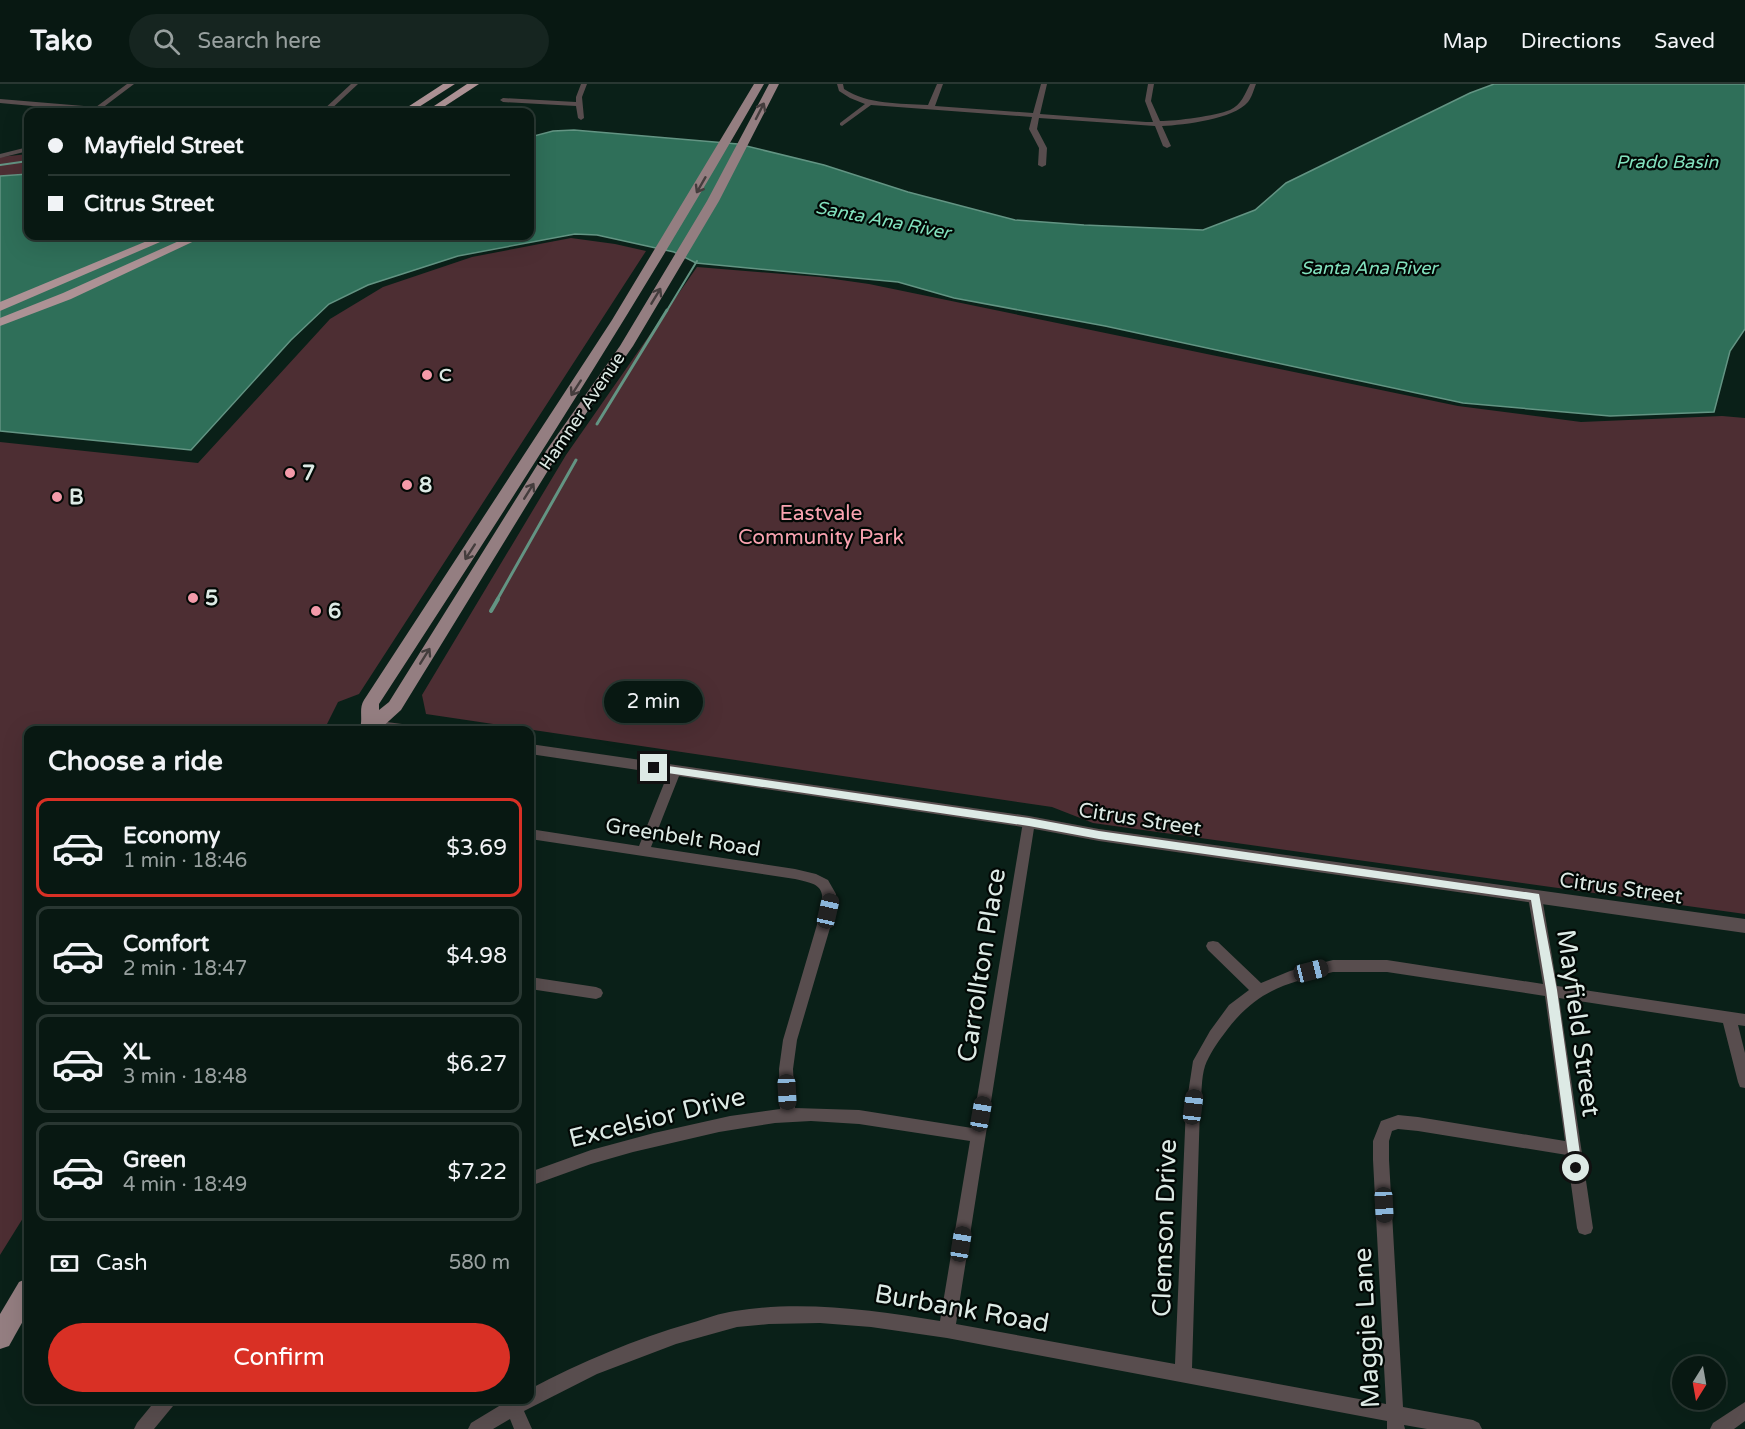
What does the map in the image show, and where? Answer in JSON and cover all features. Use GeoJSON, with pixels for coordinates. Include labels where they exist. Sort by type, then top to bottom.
{"type":"FeatureCollection","features":[{"type":"Feature","properties":{"kind":"highway"},"geometry":{"type":"LineString","coordinates":[[399,108],[437,84]]}},
{"type":"Feature","properties":{"kind":"highway"},"geometry":{"type":"LineString","coordinates":[[411,108],[450,84]]}},
{"type":"Feature","properties":{"kind":"highway"},"geometry":{"type":"LineString","coordinates":[[424,108],[462,84]]}},
{"type":"Feature","properties":{"kind":"highway"},"geometry":{"type":"LineString","coordinates":[[436,108],[474,84]]}},
{"type":"Feature","properties":{"kind":"highway"},"geometry":{"type":"LineString","coordinates":[[0,301],[144,240]]}},
{"type":"Feature","properties":{"kind":"highway"},"geometry":{"type":"LineString","coordinates":[[0,307],[159,240]]}},
{"type":"Feature","properties":{"kind":"highway"},"geometry":{"type":"LineString","coordinates":[[0,315],[175,240]]}},
{"type":"Feature","properties":{"kind":"highway"},"geometry":{"type":"LineString","coordinates":[[0,322],[67,296],[190,240]]}},
{"type":"Feature","properties":{"kind":"main road","name":"Hamner Avenue"},"geometry":{"type":"LineString","coordinates":[[370,726],[370,704],[607,339],[684,215],[759,84]]}},
{"type":"Feature","properties":{"kind":"main road","name":"Hamner Avenue"},"geometry":{"type":"LineString","coordinates":[[372,726],[395,706],[553,451],[626,346],[713,201],[774,84]]}},
{"type":"Feature","properties":{"kind":"main road"},"geometry":{"type":"LineString","coordinates":[[0,1337],[24,1297]]}},
{"type":"Feature","properties":{"kind":"street"},"geometry":{"type":"LineString","coordinates":[[99,108],[131,84]]}},
{"type":"Feature","properties":{"kind":"street"},"geometry":{"type":"LineString","coordinates":[[328,108],[355,84]]}},
{"type":"Feature","properties":{"kind":"street"},"geometry":{"type":"LineString","coordinates":[[581,118],[579,97],[584,84]]}},
{"type":"Feature","properties":{"kind":"street"},"geometry":{"type":"LineString","coordinates":[[840,84],[841,90],[852,97],[870,103],[1159,124],[1200,120],[1233,111],[1246,100],[1253,84]]}},
{"type":"Feature","properties":{"kind":"street"},"geometry":{"type":"LineString","coordinates":[[931,107],[940,84]]}},
{"type":"Feature","properties":{"kind":"street"},"geometry":{"type":"LineString","coordinates":[[1042,165],[1043,148],[1033,129],[1044,84]]}},
{"type":"Feature","properties":{"kind":"street"},"geometry":{"type":"LineString","coordinates":[[1151,84],[1149,101],[1167,147]]}},
{"type":"Feature","properties":{"kind":"street"},"geometry":{"type":"LineString","coordinates":[[503,100],[580,104]]}},
{"type":"Feature","properties":{"kind":"street"},"geometry":{"type":"LineString","coordinates":[[0,101],[66,108]]}},
{"type":"Feature","properties":{"kind":"street"},"geometry":{"type":"LineString","coordinates":[[842,124],[870,103]]}},
{"type":"Feature","properties":{"kind":"street"},"geometry":{"type":"LineString","coordinates":[[0,156],[24,150]]}},
{"type":"Feature","properties":{"kind":"street","name":"Citrus Street"},"geometry":{"type":"LineString","coordinates":[[534,750],[1029,822],[1099,835],[1745,926]]}},
{"type":"Feature","properties":{"kind":"street"},"geometry":{"type":"LineString","coordinates":[[643,851],[675,771]]}},
{"type":"Feature","properties":{"kind":"street","name":"Carrollton Place"},"geometry":{"type":"LineString","coordinates":[[947,1330],[1029,822]]}},
{"type":"Feature","properties":{"kind":"street","name":"Greenbelt Road"},"geometry":{"type":"LineString","coordinates":[[534,835],[795,874],[818,879],[827,887],[832,897],[790,1040],[786,1069],[788,1115]]}},
{"type":"Feature","properties":{"kind":"street","name":"Mayfield Street"},"geometry":{"type":"LineString","coordinates":[[1535,897],[1551,990],[1585,1228]]}},
{"type":"Feature","properties":{"kind":"street"},"geometry":{"type":"LineString","coordinates":[[1214,945],[1259,990]]}},
{"type":"Feature","properties":{"kind":"street","name":"Clemson Drive"},"geometry":{"type":"LineString","coordinates":[[1183,1373],[1193,1107],[1198,1065],[1215,1035],[1234,1009],[1259,990],[1290,977],[1333,966],[1387,966],[1745,1020]]}},
{"type":"Feature","properties":{"kind":"street"},"geometry":{"type":"LineString","coordinates":[[534,983],[596,993]]}},
{"type":"Feature","properties":{"kind":"street"},"geometry":{"type":"LineString","coordinates":[[1729,1017],[1745,1082]]}},
{"type":"Feature","properties":{"kind":"street","name":"Excelsior Drive"},"geometry":{"type":"LineString","coordinates":[[534,1177],[559,1167],[645,1141],[741,1120],[788,1115],[889,1120],[978,1136]]}},
{"type":"Feature","properties":{"kind":"street","name":"Maggie Lane"},"geometry":{"type":"LineString","coordinates":[[1396,1422],[1381,1160],[1381,1141],[1386,1126],[1398,1122],[1418,1124],[1572,1149]]}},
{"type":"Feature","properties":{"kind":"street","name":"Burbank Road"},"geometry":{"type":"LineString","coordinates":[[534,1395],[587,1368],[646,1345],[741,1318],[804,1314],[872,1317],[1183,1373],[1396,1422],[1473,1429]]}},
{"type":"Feature","properties":{"kind":"street"},"geometry":{"type":"LineString","coordinates":[[142,1429],[164,1404]]}},
{"type":"Feature","properties":{"kind":"street","name":"Burbank Road"},"geometry":{"type":"LineString","coordinates":[[477,1429],[518,1404]]}},
{"type":"Feature","properties":{"kind":"street"},"geometry":{"type":"LineString","coordinates":[[523,1404],[523,1429]]}},
{"type":"Feature","properties":{"kind":"street"},"geometry":{"type":"LineString","coordinates":[[1719,1429],[1745,1411]]}},
{"type":"Feature","properties":{"kind":"green space"},"geometry":{"type":"Polygon","coordinates":[[[24,154],[24,190],[0,190],[0,157],[24,154]]]}},
{"type":"Feature","properties":{"kind":"green space"},"geometry":{"type":"Polygon","coordinates":[[[571,238],[646,251],[359,694],[338,702],[326,726],[24,726],[24,1216],[0,1255],[0,442],[198,463],[330,319],[383,287],[472,257],[571,238]]]}},
{"type":"Feature","properties":{"kind":"green space","name":"Eastvale Community Park"},"geometry":{"type":"Polygon","coordinates":[[[697,267],[820,277],[869,284],[1458,406],[1581,422],[1722,416],[1745,418],[1745,914],[1093,823],[1052,807],[534,730],[534,726],[507,726],[426,714],[422,695],[566,455],[697,267]]]}},
{"type":"Feature","properties":{"kind":"water","name":"Santa Ana River"},"geometry":{"type":"Polygon","coordinates":[[[1494,84],[1745,84],[1745,329],[1730,351],[1714,412],[1610,416],[1463,403],[1105,326],[954,298],[898,282],[696,263],[674,252],[597,235],[575,234],[458,256],[368,285],[329,304],[291,340],[191,450],[0,431],[0,176],[24,174],[24,240],[534,240],[534,136],[553,131],[574,130],[738,144],[824,165],[908,192],[1015,220],[1203,230],[1255,210],[1286,183],[1470,93],[1494,84]]]}},
{"type":"Feature","properties":{"kind":"waterway"},"geometry":{"type":"LineString","coordinates":[[0,165],[24,162]]}},
{"type":"Feature","properties":{"kind":"waterway"},"geometry":{"type":"LineString","coordinates":[[666,312],[697,261]]}},
{"type":"Feature","properties":{"kind":"waterway"},"geometry":{"type":"LineString","coordinates":[[597,424],[667,310]]}},
{"type":"Feature","properties":{"kind":"waterway"},"geometry":{"type":"LineString","coordinates":[[497,600],[576,460]]}},
{"type":"Feature","properties":{"kind":"waterway"},"geometry":{"type":"LineString","coordinates":[[491,611],[498,599]]}},
{"type":"Feature","properties":{"kind":"place","name":"C"},"geometry":{"type":"Point","coordinates":[427,375]}},
{"type":"Feature","properties":{"kind":"place","name":"7"},"geometry":{"type":"Point","coordinates":[290,473]}},
{"type":"Feature","properties":{"kind":"place","name":"8"},"geometry":{"type":"Point","coordinates":[407,485]}},
{"type":"Feature","properties":{"kind":"place","name":"B"},"geometry":{"type":"Point","coordinates":[57,497]}},
{"type":"Feature","properties":{"kind":"place","name":"5"},"geometry":{"type":"Point","coordinates":[193,598]}},
{"type":"Feature","properties":{"kind":"place","name":"6"},"geometry":{"type":"Point","coordinates":[316,611]}},
{"type":"Feature","properties":{"kind":"route"},"geometry":{"type":"LineString","coordinates":[[654,768],[1029,822],[1099,835],[1535,897],[1551,990],[1576,1168]]}},
{"type":"Feature","properties":{"kind":"water label","name":"Prado Basin"},"geometry":{"type":"Point","coordinates":[1667,162]}}]}
